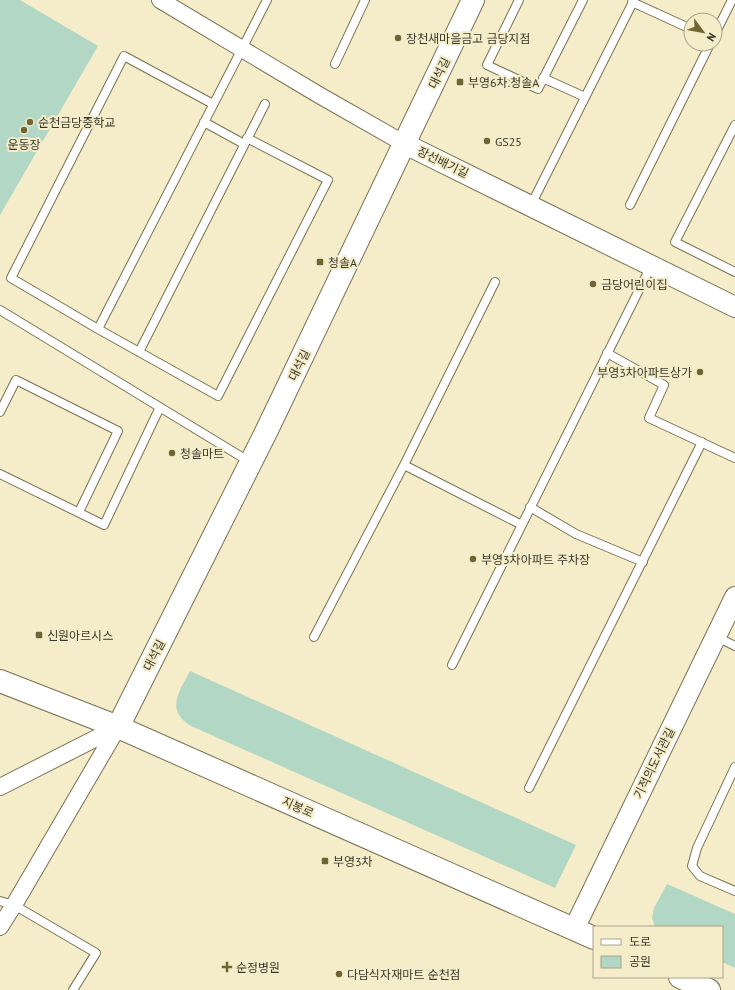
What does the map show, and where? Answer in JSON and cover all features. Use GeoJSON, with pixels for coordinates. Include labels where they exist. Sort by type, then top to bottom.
{"type":"FeatureCollection","features":[{"type":"Feature","properties":{"kind":"main road","name":"대석길"},"geometry":{"type":"LineString","coordinates":[[118,727],[251,462],[473,0]]}},
{"type":"Feature","properties":{"kind":"main road","name":"지봉로"},"geometry":{"type":"LineString","coordinates":[[0,681],[118,727],[593,938]]}},
{"type":"Feature","properties":{"kind":"main road"},"geometry":{"type":"LineString","coordinates":[[682,978],[709,990]]}},
{"type":"Feature","properties":{"kind":"street","name":"장선배기길"},"geometry":{"type":"LineString","coordinates":[[160,0],[319,95],[405,144],[735,307]]}},
{"type":"Feature","properties":{"kind":"street","name":"기적의도서관길"},"geometry":{"type":"LineString","coordinates":[[574,929],[735,597]]}},
{"type":"Feature","properties":{"kind":"street"},"geometry":{"type":"LineString","coordinates":[[0,787],[118,727]]}},
{"type":"Feature","properties":{"kind":"street"},"geometry":{"type":"LineString","coordinates":[[0,927],[7,903],[118,727]]}},
{"type":"Feature","properties":{"kind":"street"},"geometry":{"type":"LineString","coordinates":[[678,990],[680,978]]}},
{"type":"Feature","properties":{"kind":"lane"},"geometry":{"type":"LineString","coordinates":[[98,329],[267,0]]}},
{"type":"Feature","properties":{"kind":"lane"},"geometry":{"type":"LineString","coordinates":[[335,64],[365,0]]}},
{"type":"Feature","properties":{"kind":"lane"},"geometry":{"type":"LineString","coordinates":[[519,0],[487,65],[538,90],[583,0]]}},
{"type":"Feature","properties":{"kind":"lane"},"geometry":{"type":"LineString","coordinates":[[723,18],[732,0]]}},
{"type":"Feature","properties":{"kind":"lane"},"geometry":{"type":"LineString","coordinates":[[531,205],[633,1],[683,25]]}},
{"type":"Feature","properties":{"kind":"lane"},"geometry":{"type":"LineString","coordinates":[[630,205],[706,52]]}},
{"type":"Feature","properties":{"kind":"lane"},"geometry":{"type":"LineString","coordinates":[[204,122],[328,180],[218,396],[98,329],[11,278],[124,56],[213,104]]}},
{"type":"Feature","properties":{"kind":"lane"},"geometry":{"type":"LineString","coordinates":[[543,78],[585,97]]}},
{"type":"Feature","properties":{"kind":"lane"},"geometry":{"type":"LineString","coordinates":[[139,352],[265,104]]}},
{"type":"Feature","properties":{"kind":"lane"},"geometry":{"type":"LineString","coordinates":[[735,125],[675,242],[735,272]]}},
{"type":"Feature","properties":{"kind":"lane"},"geometry":{"type":"LineString","coordinates":[[452,664],[652,266]]}},
{"type":"Feature","properties":{"kind":"lane"},"geometry":{"type":"LineString","coordinates":[[314,637],[404,465],[495,282]]}},
{"type":"Feature","properties":{"kind":"lane"},"geometry":{"type":"LineString","coordinates":[[0,310],[251,462]]}},
{"type":"Feature","properties":{"kind":"lane"},"geometry":{"type":"LineString","coordinates":[[607,353],[664,384],[649,418],[735,458]]}},
{"type":"Feature","properties":{"kind":"lane"},"geometry":{"type":"LineString","coordinates":[[0,412],[16,380],[118,431],[79,512]]}},
{"type":"Feature","properties":{"kind":"lane"},"geometry":{"type":"LineString","coordinates":[[0,474],[104,525],[160,407]]}},
{"type":"Feature","properties":{"kind":"lane"},"geometry":{"type":"LineString","coordinates":[[530,788],[702,442]]}},
{"type":"Feature","properties":{"kind":"lane"},"geometry":{"type":"LineString","coordinates":[[404,465],[522,525]]}},
{"type":"Feature","properties":{"kind":"lane"},"geometry":{"type":"LineString","coordinates":[[530,508],[576,534],[642,562]]}},
{"type":"Feature","properties":{"kind":"lane"},"geometry":{"type":"LineString","coordinates":[[716,636],[735,646]]}},
{"type":"Feature","properties":{"kind":"lane"},"geometry":{"type":"LineString","coordinates":[[735,767],[697,848],[692,866],[700,876],[735,891]]}},
{"type":"Feature","properties":{"kind":"lane"},"geometry":{"type":"LineString","coordinates":[[7,903],[96,953],[73,990]]}},
{"type":"Feature","properties":{"kind":"green space","name":"운동장"},"geometry":{"type":"Polygon","coordinates":[[[0,0],[20,0],[98,46],[0,215],[0,0]]]}},
{"type":"Feature","properties":{"kind":"green space"},"geometry":{"type":"Polygon","coordinates":[[[190,671],[576,845],[555,888],[191,726],[178,714],[176,707],[179,693],[190,671]]]}},
{"type":"Feature","properties":{"kind":"green space"},"geometry":{"type":"Polygon","coordinates":[[[667,884],[735,914],[735,968],[723,962],[723,926],[655,926],[652,918],[654,908],[667,884]]]}},
{"type":"Feature","properties":{"kind":"place","name":"장천새마을금고 금당지점"},"geometry":{"type":"Point","coordinates":[398,38]}},
{"type":"Feature","properties":{"kind":"place","name":"부영6차.청솔A"},"geometry":{"type":"Point","coordinates":[460,82]}},
{"type":"Feature","properties":{"kind":"place","name":"순천금당중학교"},"geometry":{"type":"Point","coordinates":[30,122]}},
{"type":"Feature","properties":{"kind":"place","name":"운동장"},"geometry":{"type":"Point","coordinates":[24,130]}},
{"type":"Feature","properties":{"kind":"place","name":"GS25"},"geometry":{"type":"Point","coordinates":[487,141]}},
{"type":"Feature","properties":{"kind":"place","name":"청솔A"},"geometry":{"type":"Point","coordinates":[320,262]}},
{"type":"Feature","properties":{"kind":"place","name":"금당어린이집"},"geometry":{"type":"Point","coordinates":[593,284]}},
{"type":"Feature","properties":{"kind":"place","name":"부영3차아파트상가"},"geometry":{"type":"Point","coordinates":[700,372]}},
{"type":"Feature","properties":{"kind":"place","name":"청솔마트"},"geometry":{"type":"Point","coordinates":[172,453]}},
{"type":"Feature","properties":{"kind":"place","name":"부영3차아파트 주차장"},"geometry":{"type":"Point","coordinates":[473,559]}},
{"type":"Feature","properties":{"kind":"place","name":"신원아르시스"},"geometry":{"type":"Point","coordinates":[39,635]}},
{"type":"Feature","properties":{"kind":"place","name":"부영3차"},"geometry":{"type":"Point","coordinates":[325,861]}},
{"type":"Feature","properties":{"kind":"place","name":"순정병원"},"geometry":{"type":"Point","coordinates":[227,967]}},
{"type":"Feature","properties":{"kind":"place","name":"다담식자재마트 순천점"},"geometry":{"type":"Point","coordinates":[339,974]}}]}
